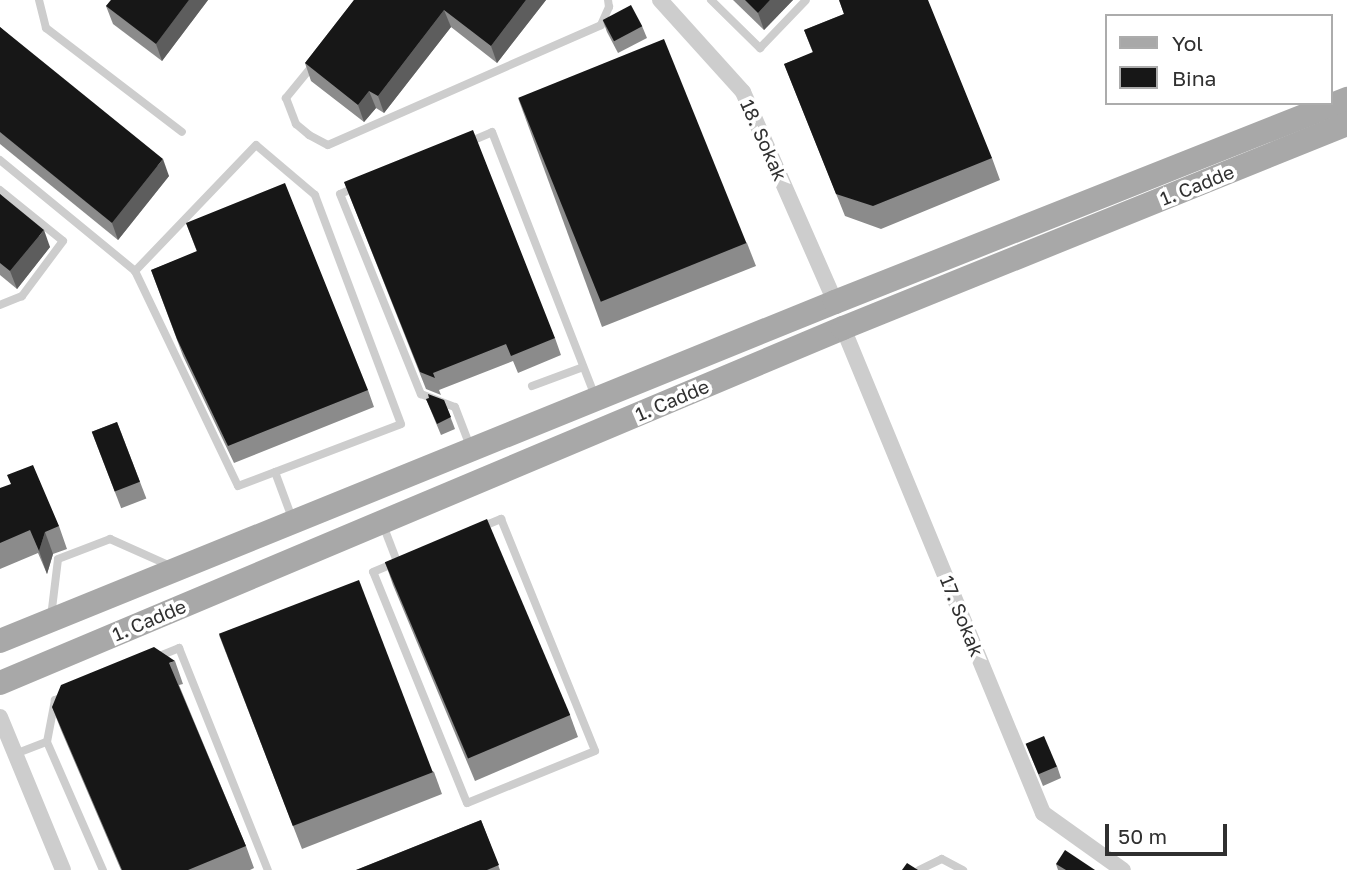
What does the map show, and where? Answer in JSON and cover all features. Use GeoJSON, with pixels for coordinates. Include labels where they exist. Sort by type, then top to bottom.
{"type":"FeatureCollection","features":[{"type":"Feature","properties":{"kind":"main road","name":"1. Cadde"},"geometry":{"type":"LineString","coordinates":[[0,641],[835,302],[1332,105]]}},
{"type":"Feature","properties":{"kind":"main road","name":"1. Cadde"},"geometry":{"type":"LineString","coordinates":[[0,683],[843,328],[1343,130]]}},
{"type":"Feature","properties":{"kind":"street","name":"18. Sokak"},"geometry":{"type":"LineString","coordinates":[[660,0],[743,93],[835,302]]}},
{"type":"Feature","properties":{"kind":"street","name":"17. Sokak"},"geometry":{"type":"LineString","coordinates":[[843,328],[1043,813],[1123,870]]}},
{"type":"Feature","properties":{"kind":"street"},"geometry":{"type":"LineString","coordinates":[[0,717],[64,870]]}},
{"type":"Feature","properties":{"kind":"lane"},"geometry":{"type":"LineString","coordinates":[[40,0],[46,28],[182,132]]}},
{"type":"Feature","properties":{"kind":"lane"},"geometry":{"type":"LineString","coordinates":[[318,59],[286,98],[296,124],[328,145],[601,25],[609,7],[608,0]]}},
{"type":"Feature","properties":{"kind":"lane"},"geometry":{"type":"LineString","coordinates":[[711,0],[760,48],[806,0]]}},
{"type":"Feature","properties":{"kind":"lane"},"geometry":{"type":"LineString","coordinates":[[454,148],[492,132],[596,399]]}},
{"type":"Feature","properties":{"kind":"lane"},"geometry":{"type":"LineString","coordinates":[[0,160],[135,271],[238,486],[401,424],[315,195],[256,145],[135,271]]}},
{"type":"Feature","properties":{"kind":"lane"},"geometry":{"type":"LineString","coordinates":[[365,184],[340,194],[421,394],[455,407],[472,450]]}},
{"type":"Feature","properties":{"kind":"lane"},"geometry":{"type":"LineString","coordinates":[[0,190],[63,241],[22,296],[0,305]]}},
{"type":"Feature","properties":{"kind":"lane"},"geometry":{"type":"LineString","coordinates":[[532,386],[583,367]]}},
{"type":"Feature","properties":{"kind":"lane"},"geometry":{"type":"LineString","coordinates":[[275,472],[294,523]]}},
{"type":"Feature","properties":{"kind":"lane"},"geometry":{"type":"LineString","coordinates":[[501,519],[595,751],[467,803],[373,572],[397,562],[501,519]]}},
{"type":"Feature","properties":{"kind":"lane"},"geometry":{"type":"LineString","coordinates":[[382,522],[397,562]]}},
{"type":"Feature","properties":{"kind":"lane"},"geometry":{"type":"LineString","coordinates":[[50,622],[58,558],[110,539],[161,559],[178,571]]}},
{"type":"Feature","properties":{"kind":"lane"},"geometry":{"type":"LineString","coordinates":[[142,663],[179,648],[268,870]]}},
{"type":"Feature","properties":{"kind":"lane"},"geometry":{"type":"LineString","coordinates":[[80,690],[55,700],[47,742],[103,870]]}},
{"type":"Feature","properties":{"kind":"lane"},"geometry":{"type":"LineString","coordinates":[[15,754],[47,742]]}},
{"type":"Feature","properties":{"kind":"lane"},"geometry":{"type":"LineString","coordinates":[[919,870],[942,859],[963,870]]}},
{"type":"Feature","properties":{"kind":"building"},"geometry":{"type":"Polygon","coordinates":[[[111,0],[189,0],[156,44],[106,6],[111,0]]]}},
{"type":"Feature","properties":{"kind":"building"},"geometry":{"type":"Polygon","coordinates":[[[354,0],[526,0],[491,46],[444,10],[378,96],[369,91],[358,105],[305,63],[354,0]]]}},
{"type":"Feature","properties":{"kind":"building"},"geometry":{"type":"Polygon","coordinates":[[[745,0],[770,0],[758,13],[745,0]]]}},
{"type":"Feature","properties":{"kind":"building"},"geometry":{"type":"Polygon","coordinates":[[[839,0],[928,0],[992,158],[873,206],[836,194],[784,64],[813,52],[804,30],[844,14],[839,0]]]}},
{"type":"Feature","properties":{"kind":"building"},"geometry":{"type":"Polygon","coordinates":[[[631,5],[642,26],[614,41],[603,20],[631,5]]]}},
{"type":"Feature","properties":{"kind":"building"},"geometry":{"type":"Polygon","coordinates":[[[0,27],[163,159],[112,223],[0,132],[0,27]]]}},
{"type":"Feature","properties":{"kind":"building"},"geometry":{"type":"Polygon","coordinates":[[[664,39],[746,243],[601,302],[518,98],[664,39]]]}},
{"type":"Feature","properties":{"kind":"building"},"geometry":{"type":"Polygon","coordinates":[[[473,130],[555,338],[511,356],[506,344],[433,373],[435,378],[420,372],[344,182],[473,130]]]}},
{"type":"Feature","properties":{"kind":"building"},"geometry":{"type":"Polygon","coordinates":[[[285,183],[368,390],[228,446],[177,339],[151,270],[197,251],[186,223],[285,183]]]}},
{"type":"Feature","properties":{"kind":"building"},"geometry":{"type":"Polygon","coordinates":[[[0,194],[44,230],[10,271],[0,263],[0,194]]]}},
{"type":"Feature","properties":{"kind":"building"},"geometry":{"type":"Polygon","coordinates":[[[428,394],[444,400],[451,417],[437,424],[426,399],[429,398],[428,394]]]}},
{"type":"Feature","properties":{"kind":"building"},"geometry":{"type":"Polygon","coordinates":[[[117,422],[140,482],[115,491],[92,432],[117,422]]]}},
{"type":"Feature","properties":{"kind":"building"},"geometry":{"type":"Polygon","coordinates":[[[33,465],[59,526],[45,532],[39,551],[30,530],[0,543],[0,488],[11,484],[7,475],[33,465]]]}},
{"type":"Feature","properties":{"kind":"building"},"geometry":{"type":"Polygon","coordinates":[[[487,519],[570,715],[468,758],[385,562],[487,519]]]}},
{"type":"Feature","properties":{"kind":"building"},"geometry":{"type":"Polygon","coordinates":[[[359,580],[433,772],[293,826],[219,634],[359,580]]]}},
{"type":"Feature","properties":{"kind":"building"},"geometry":{"type":"Polygon","coordinates":[[[154,647],[175,661],[169,663],[246,846],[188,870],[122,870],[52,707],[61,685],[154,647]]]}},
{"type":"Feature","properties":{"kind":"building"},"geometry":{"type":"Polygon","coordinates":[[[1044,736],[1057,766],[1038,774],[1026,744],[1044,736]]]}},
{"type":"Feature","properties":{"kind":"building"},"geometry":{"type":"Polygon","coordinates":[[[481,820],[499,865],[487,870],[356,870],[481,820]]]}},
{"type":"Feature","properties":{"kind":"building"},"geometry":{"type":"Polygon","coordinates":[[[1065,850],[1095,870],[1066,870],[1056,864],[1065,850]]]}},
{"type":"Feature","properties":{"kind":"building"},"geometry":{"type":"Polygon","coordinates":[[[907,863],[918,870],[902,870],[907,863]]]}}]}
